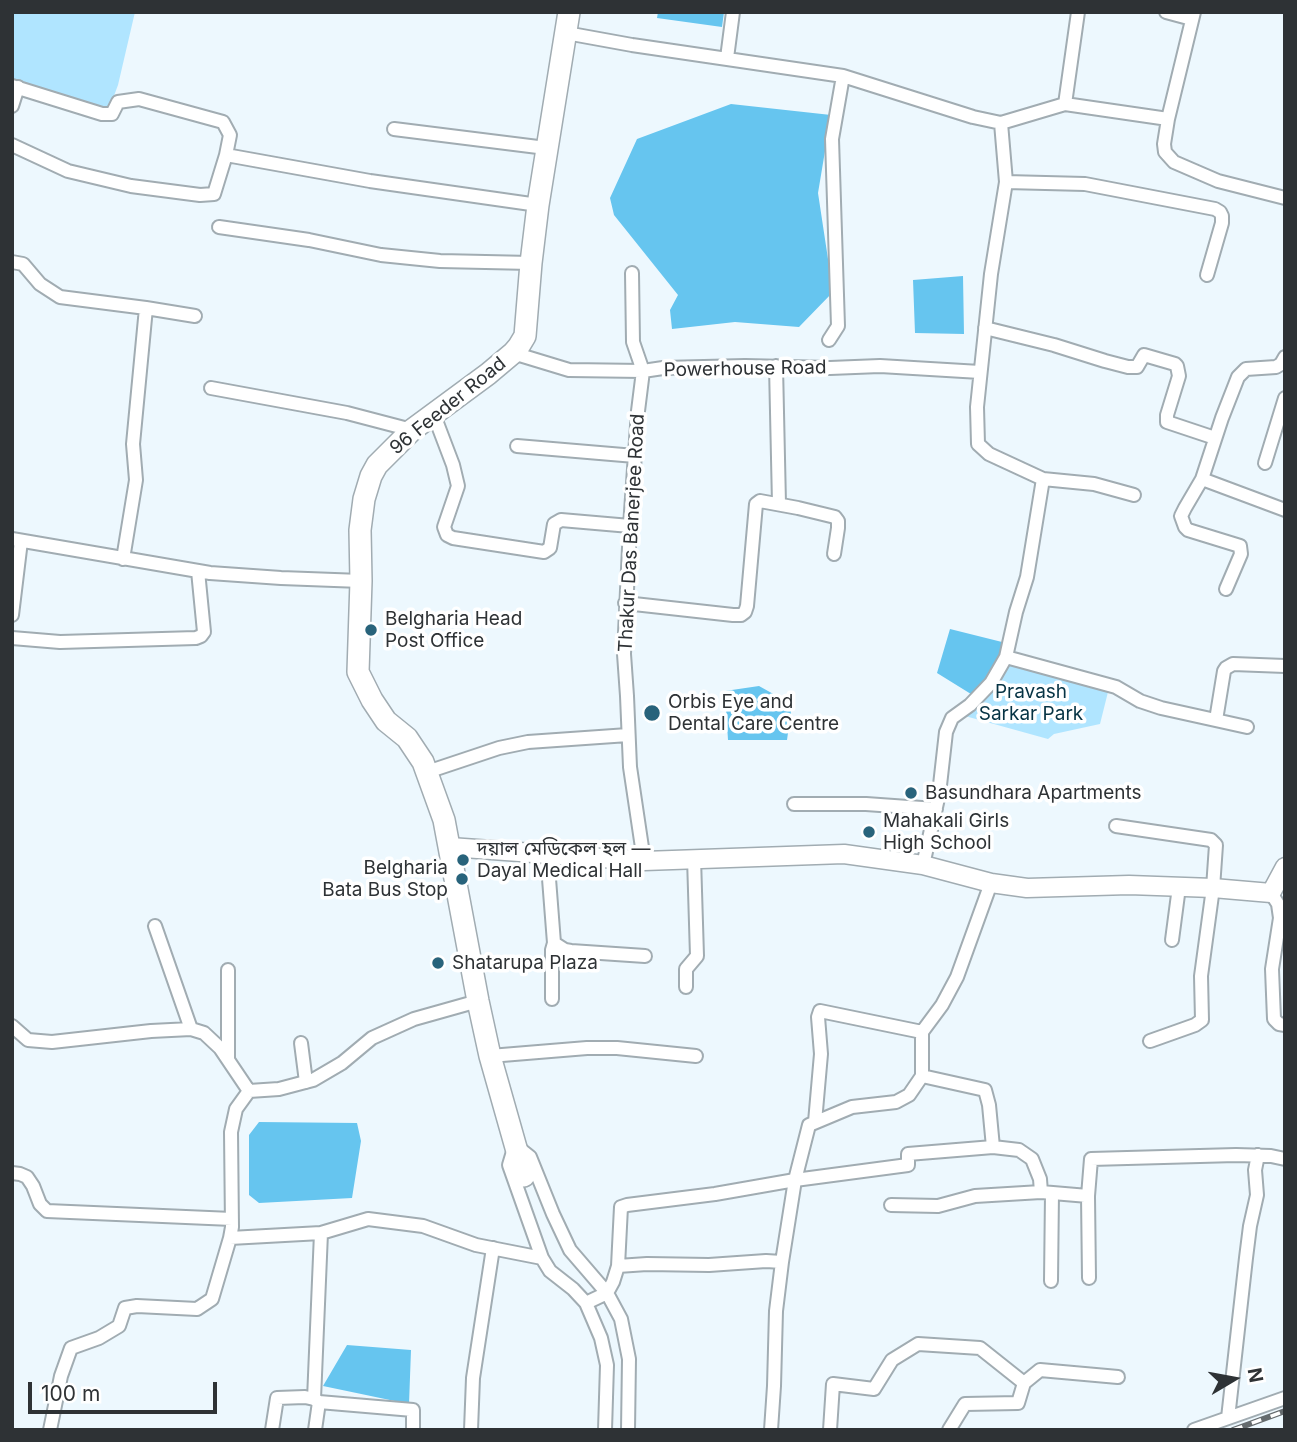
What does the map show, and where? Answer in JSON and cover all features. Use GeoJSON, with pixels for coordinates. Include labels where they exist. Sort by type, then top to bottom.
{"type":"FeatureCollection","features":[{"type":"Feature","properties":{"kind":"main road","name":"96 Feeder Road"},"geometry":{"type":"LineString","coordinates":[[524,1176],[478,1001],[444,820],[423,762],[407,738],[386,721],[358,672],[360,530],[364,499],[377,465],[412,430],[513,353],[525,335],[538,205],[568,22]]}},
{"type":"Feature","properties":{"kind":"street"},"geometry":{"type":"LineString","coordinates":[[727,58],[733,12]]}},
{"type":"Feature","properties":{"kind":"street"},"geometry":{"type":"LineString","coordinates":[[1065,104],[1078,12]]}},
{"type":"Feature","properties":{"kind":"street"},"geometry":{"type":"LineString","coordinates":[[1166,12],[1193,16],[1168,119],[1165,152],[1174,162],[1218,181],[1285,198]]}},
{"type":"Feature","properties":{"kind":"street"},"geometry":{"type":"LineString","coordinates":[[568,22],[632,45],[844,76],[973,117],[1002,123],[1065,104],[1168,119]]}},
{"type":"Feature","properties":{"kind":"street"},"geometry":{"type":"LineString","coordinates":[[829,340],[838,326],[832,139],[844,76]]}},
{"type":"Feature","properties":{"kind":"street"},"geometry":{"type":"LineString","coordinates":[[12,106],[15,86],[102,114],[112,114],[118,102],[139,99],[223,122],[230,135],[214,194],[200,195],[131,186],[68,171],[12,145]]}},
{"type":"Feature","properties":{"kind":"street"},"geometry":{"type":"LineString","coordinates":[[1002,123],[1006,182],[991,274],[980,372],[978,444],[989,454],[1043,479],[1094,484],[1134,495]]}},
{"type":"Feature","properties":{"kind":"street"},"geometry":{"type":"LineString","coordinates":[[394,129],[546,148]]}},
{"type":"Feature","properties":{"kind":"street"},"geometry":{"type":"LineString","coordinates":[[226,155],[370,181],[538,205]]}},
{"type":"Feature","properties":{"kind":"street"},"geometry":{"type":"LineString","coordinates":[[1006,182],[1085,184],[1214,209],[1220,212],[1222,223],[1207,275]]}},
{"type":"Feature","properties":{"kind":"street"},"geometry":{"type":"LineString","coordinates":[[219,227],[309,240],[381,256],[440,261],[531,263]]}},
{"type":"Feature","properties":{"kind":"street"},"geometry":{"type":"LineString","coordinates":[[12,262],[23,264],[40,284],[60,297],[195,316]]}},
{"type":"Feature","properties":{"kind":"street"},"geometry":{"type":"LineString","coordinates":[[632,272],[633,342],[643,371]]}},
{"type":"Feature","properties":{"kind":"street"},"geometry":{"type":"LineString","coordinates":[[123,559],[135,480],[134,444],[146,308]]}},
{"type":"Feature","properties":{"kind":"street"},"geometry":{"type":"LineString","coordinates":[[985,328],[1128,367],[1139,366],[1144,355],[1175,364],[1179,376],[1167,422],[1215,438]]}},
{"type":"Feature","properties":{"kind":"street","name":"Powerhouse Road"},"geometry":{"type":"LineString","coordinates":[[513,353],[569,370],[880,366],[980,372]]}},
{"type":"Feature","properties":{"kind":"street"},"geometry":{"type":"LineString","coordinates":[[1226,589],[1241,554],[1240,546],[1188,530],[1181,516],[1202,479],[1237,377],[1242,371],[1251,368],[1272,368],[1284,363]]}},
{"type":"Feature","properties":{"kind":"street"},"geometry":{"type":"LineString","coordinates":[[776,366],[779,504]]}},
{"type":"Feature","properties":{"kind":"street","name":"Thakur Das Banerjee Road"},"geometry":{"type":"LineString","coordinates":[[643,371],[630,526],[624,654],[630,767],[644,861]]}},
{"type":"Feature","properties":{"kind":"street"},"geometry":{"type":"LineString","coordinates":[[211,388],[347,414],[412,430]]}},
{"type":"Feature","properties":{"kind":"street"},"geometry":{"type":"LineString","coordinates":[[1265,463],[1285,398]]}},
{"type":"Feature","properties":{"kind":"street"},"geometry":{"type":"LineString","coordinates":[[434,415],[458,486],[444,527],[446,535],[544,552],[550,548],[554,524],[561,520],[630,526]]}},
{"type":"Feature","properties":{"kind":"street"},"geometry":{"type":"LineString","coordinates":[[517,446],[635,456]]}},
{"type":"Feature","properties":{"kind":"street"},"geometry":{"type":"LineString","coordinates":[[923,865],[936,809],[946,732],[953,718],[991,683],[1006,657],[1027,577],[1043,479]]}},
{"type":"Feature","properties":{"kind":"street"},"geometry":{"type":"LineString","coordinates":[[1202,479],[1285,510]]}},
{"type":"Feature","properties":{"kind":"street"},"geometry":{"type":"LineString","coordinates":[[625,603],[733,615],[745,612],[756,504],[760,501],[835,517],[838,527],[834,554]]}},
{"type":"Feature","properties":{"kind":"street"},"geometry":{"type":"LineString","coordinates":[[12,615],[17,540],[198,571],[361,581]]}},
{"type":"Feature","properties":{"kind":"street"},"geometry":{"type":"LineString","coordinates":[[12,638],[60,642],[196,638],[204,632],[198,571]]}},
{"type":"Feature","properties":{"kind":"street"},"geometry":{"type":"LineString","coordinates":[[1006,657],[1116,687],[1140,701],[1161,708],[1247,727]]}},
{"type":"Feature","properties":{"kind":"street"},"geometry":{"type":"LineString","coordinates":[[1216,720],[1223,671],[1226,668],[1233,664],[1285,666]]}},
{"type":"Feature","properties":{"kind":"street"},"geometry":{"type":"LineString","coordinates":[[427,772],[499,748],[528,742],[628,736]]}},
{"type":"Feature","properties":{"kind":"street"},"geometry":{"type":"LineString","coordinates":[[794,804],[866,804],[936,809]]}},
{"type":"Feature","properties":{"kind":"street"},"geometry":{"type":"LineString","coordinates":[[1116,825],[1211,840],[1217,850],[1201,976],[1202,1020],[1150,1041]]}},
{"type":"Feature","properties":{"kind":"street"},"geometry":{"type":"LineString","coordinates":[[450,847],[644,861],[844,854],[923,865],[991,884],[1027,888],[1129,885],[1213,888],[1278,896]]}},
{"type":"Feature","properties":{"kind":"street"},"geometry":{"type":"LineString","coordinates":[[547,853],[554,943],[552,999]]}},
{"type":"Feature","properties":{"kind":"street"},"geometry":{"type":"LineString","coordinates":[[687,987],[686,969],[697,956],[694,858]]}},
{"type":"Feature","properties":{"kind":"street"},"geometry":{"type":"LineString","coordinates":[[1285,867],[1278,896],[1282,919],[1272,969],[1274,1019],[1285,1025]]}},
{"type":"Feature","properties":{"kind":"street"},"geometry":{"type":"LineString","coordinates":[[771,1430],[776,1311],[782,1262],[795,1180],[809,1125],[852,1107],[896,1102],[909,1095],[922,1076],[922,1032],[942,1005],[957,977],[991,884]]}},
{"type":"Feature","properties":{"kind":"street"},"geometry":{"type":"LineString","coordinates":[[1172,940],[1179,887]]}},
{"type":"Feature","properties":{"kind":"street"},"geometry":{"type":"LineString","coordinates":[[155,926],[191,1029]]}},
{"type":"Feature","properties":{"kind":"street"},"geometry":{"type":"LineString","coordinates":[[554,943],[571,951],[645,956]]}},
{"type":"Feature","properties":{"kind":"street"},"geometry":{"type":"LineString","coordinates":[[228,970],[228,1059]]}},
{"type":"Feature","properties":{"kind":"street"},"geometry":{"type":"LineString","coordinates":[[249,1091],[279,1089],[313,1080],[342,1063],[372,1038],[414,1019],[478,1001]]}},
{"type":"Feature","properties":{"kind":"street"},"geometry":{"type":"LineString","coordinates":[[815,1122],[821,1054],[818,1017],[820,1011],[922,1032]]}},
{"type":"Feature","properties":{"kind":"street"},"geometry":{"type":"LineString","coordinates":[[12,1026],[28,1040],[52,1042],[191,1029],[204,1033],[220,1048],[249,1091]]}},
{"type":"Feature","properties":{"kind":"street"},"geometry":{"type":"LineString","coordinates":[[301,1043],[306,1082]]}},
{"type":"Feature","properties":{"kind":"street"},"geometry":{"type":"LineString","coordinates":[[491,1056],[587,1048],[617,1048],[696,1056]]}},
{"type":"Feature","properties":{"kind":"street"},"geometry":{"type":"LineString","coordinates":[[922,1076],[985,1090],[989,1105],[992,1147]]}},
{"type":"Feature","properties":{"kind":"street"},"geometry":{"type":"LineString","coordinates":[[50,1430],[61,1377],[71,1348],[99,1338],[119,1326],[125,1308],[137,1306],[197,1309],[212,1299],[230,1238],[231,1132],[236,1109],[249,1091]]}},
{"type":"Feature","properties":{"kind":"street"},"geometry":{"type":"LineString","coordinates":[[605,1430],[607,1365],[601,1338],[586,1303],[550,1271],[542,1258],[509,1166],[515,1145],[530,1157],[570,1250],[607,1293],[621,1319],[629,1359],[628,1430]]}},
{"type":"Feature","properties":{"kind":"street"},"geometry":{"type":"LineString","coordinates":[[586,1303],[607,1293],[613,1282],[618,1266],[621,1208],[908,1165],[908,1154],[992,1147],[1019,1150],[1032,1159],[1047,1192],[1051,1281]]}},
{"type":"Feature","properties":{"kind":"street"},"geometry":{"type":"LineString","coordinates":[[1089,1278],[1088,1196],[1091,1159],[1258,1155],[1285,1159]]}},
{"type":"Feature","properties":{"kind":"street"},"geometry":{"type":"LineString","coordinates":[[1227,1418],[1250,1226],[1257,1195],[1255,1170],[1258,1155]]}},
{"type":"Feature","properties":{"kind":"street"},"geometry":{"type":"LineString","coordinates":[[12,1173],[27,1177],[40,1204],[47,1211],[232,1219]]}},
{"type":"Feature","properties":{"kind":"street"},"geometry":{"type":"LineString","coordinates":[[891,1205],[938,1206],[975,1196],[1047,1192],[1088,1196]]}},
{"type":"Feature","properties":{"kind":"street"},"geometry":{"type":"LineString","coordinates":[[230,1238],[321,1233],[368,1219],[423,1226],[476,1245],[542,1258]]}},
{"type":"Feature","properties":{"kind":"street"},"geometry":{"type":"LineString","coordinates":[[315,1430],[321,1233]]}},
{"type":"Feature","properties":{"kind":"street"},"geometry":{"type":"LineString","coordinates":[[471,1430],[473,1378],[494,1248]]}},
{"type":"Feature","properties":{"kind":"street"},"geometry":{"type":"LineString","coordinates":[[618,1266],[782,1262]]}},
{"type":"Feature","properties":{"kind":"street"},"geometry":{"type":"LineString","coordinates":[[830,1430],[833,1384],[874,1389],[892,1360],[918,1344],[979,1348],[1024,1383]]}},
{"type":"Feature","properties":{"kind":"street"},"geometry":{"type":"LineString","coordinates":[[949,1430],[965,1404],[1018,1403],[1024,1383],[1040,1370],[1118,1377]]}},
{"type":"Feature","properties":{"kind":"street"},"geometry":{"type":"LineString","coordinates":[[272,1430],[277,1398],[305,1396],[316,1400],[413,1410],[413,1430]]}},
{"type":"Feature","properties":{"kind":"street"},"geometry":{"type":"LineString","coordinates":[[1194,1430],[1285,1398]]}},
{"type":"Feature","properties":{"kind":"green space"},"geometry":{"type":"Polygon","coordinates":[[[12,12],[135,12],[118,85],[109,109],[12,79],[12,12]]]}},
{"type":"Feature","properties":{"kind":"green space","name":"Pravash Sarkar Park"},"geometry":{"type":"Polygon","coordinates":[[[1006,664],[1108,692],[1100,724],[1054,734],[1048,739],[965,716],[994,687],[1006,664]]]}},
{"type":"Feature","properties":{"kind":"shaded area"},"geometry":{"type":"Polygon","coordinates":[[[658,12],[724,12],[722,27],[657,18],[658,12]]]}},
{"type":"Feature","properties":{"kind":"shaded area"},"geometry":{"type":"Polygon","coordinates":[[[731,104],[831,115],[818,193],[833,292],[799,327],[735,322],[672,329],[670,310],[678,295],[614,215],[610,198],[637,139],[731,104]]]}},
{"type":"Feature","properties":{"kind":"shaded area"},"geometry":{"type":"Polygon","coordinates":[[[963,276],[964,334],[915,333],[913,280],[963,276]]]}},
{"type":"Feature","properties":{"kind":"shaded area"},"geometry":{"type":"Polygon","coordinates":[[[950,629],[1006,643],[979,699],[937,673],[950,629]]]}},
{"type":"Feature","properties":{"kind":"shaded area"},"geometry":{"type":"Polygon","coordinates":[[[759,686],[777,696],[777,704],[791,711],[787,740],[728,740],[725,691],[759,686]]]}},
{"type":"Feature","properties":{"kind":"shaded area"},"geometry":{"type":"Polygon","coordinates":[[[259,1122],[357,1123],[361,1141],[352,1198],[259,1203],[249,1195],[249,1135],[259,1122]]]}},
{"type":"Feature","properties":{"kind":"shaded area"},"geometry":{"type":"Polygon","coordinates":[[[347,1345],[411,1350],[409,1404],[323,1386],[347,1345]]]}},
{"type":"Feature","properties":{"kind":"railway"},"geometry":{"type":"LineString","coordinates":[[1233,1430],[1285,1411]]}},
{"type":"Feature","properties":{"kind":"place","name":"Belgharia Head Post Office"},"geometry":{"type":"Point","coordinates":[371,630]}},
{"type":"Feature","properties":{"kind":"place","name":"Orbis Eye and Dental Care Centre"},"geometry":{"type":"Point","coordinates":[652,713]}},
{"type":"Feature","properties":{"kind":"place","name":"Basundhara Apartments"},"geometry":{"type":"Point","coordinates":[911,793]}},
{"type":"Feature","properties":{"kind":"place","name":"Mahakali Girls High School"},"geometry":{"type":"Point","coordinates":[869,832]}},
{"type":"Feature","properties":{"kind":"place","name":"দয়াল মেডিকেল হল — Dayal Medical Hall"},"geometry":{"type":"Point","coordinates":[463,860]}},
{"type":"Feature","properties":{"kind":"place","name":"Belgharia Bata Bus Stop"},"geometry":{"type":"Point","coordinates":[462,879]}},
{"type":"Feature","properties":{"kind":"place","name":"Shatarupa Plaza"},"geometry":{"type":"Point","coordinates":[438,963]}}]}
